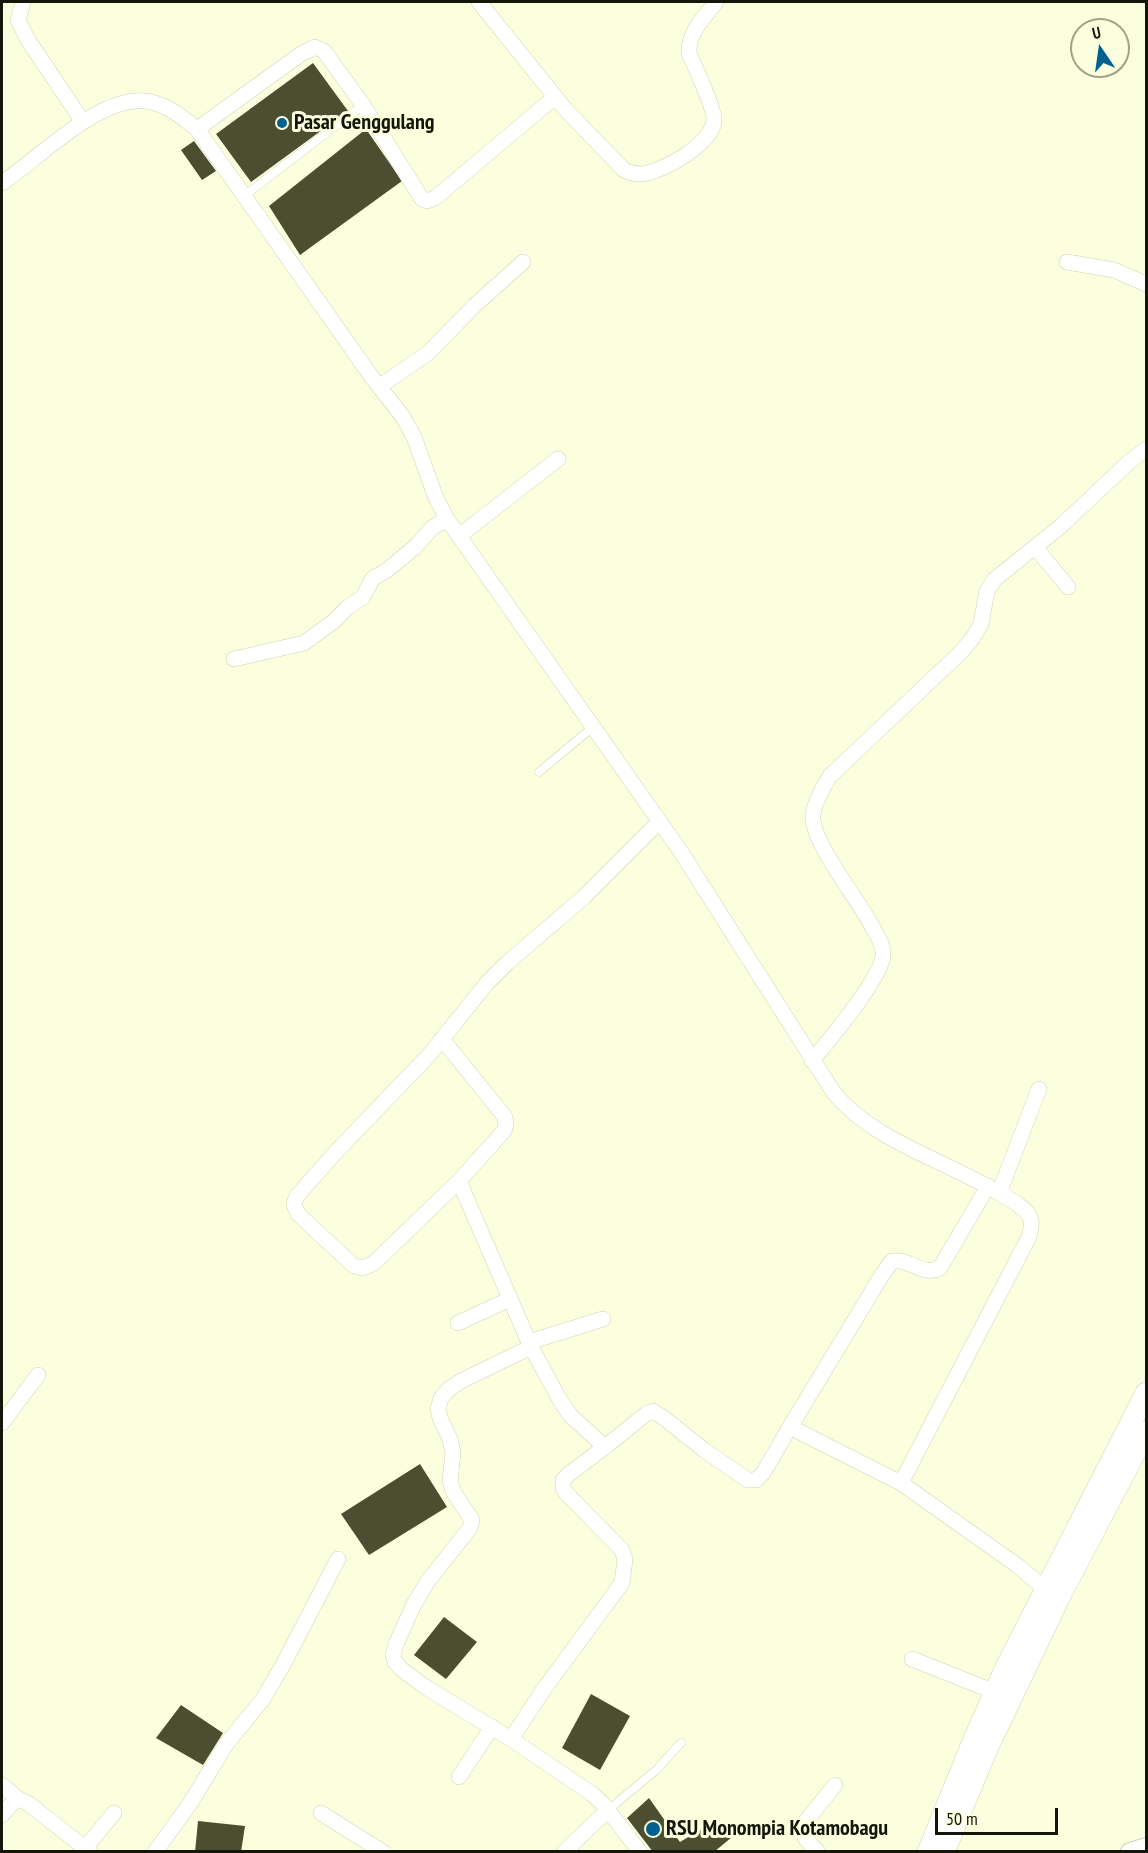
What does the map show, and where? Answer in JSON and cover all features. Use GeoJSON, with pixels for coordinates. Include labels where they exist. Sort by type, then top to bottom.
{"type":"FeatureCollection","features":[{"type":"Feature","properties":{"kind":"main road"},"geometry":{"type":"LineString","coordinates":[[928,1851],[947,1801],[995,1692],[1142,1433],[1146,1393]]}},
{"type":"Feature","properties":{"kind":"main road"},"geometry":{"type":"LineString","coordinates":[[944,1851],[1053,1592]]}},
{"type":"Feature","properties":{"kind":"street"},"geometry":{"type":"LineString","coordinates":[[24,2],[18,20],[28,40],[83,122]]}},
{"type":"Feature","properties":{"kind":"street"},"geometry":{"type":"LineString","coordinates":[[479,2],[583,129],[624,170],[632,174],[657,170],[679,160],[706,136],[713,126],[715,119],[712,108],[689,53],[689,44],[693,32],[716,2]]}},
{"type":"Feature","properties":{"kind":"street"},"geometry":{"type":"LineString","coordinates":[[196,129],[301,54],[315,47],[324,51],[363,105],[422,199],[427,201],[435,198],[555,97]]}},
{"type":"Feature","properties":{"kind":"street"},"geometry":{"type":"LineString","coordinates":[[2,183],[83,122],[119,104],[137,100],[161,105],[179,114],[196,129],[379,387],[403,417],[414,437],[436,498],[447,519],[681,852],[834,1094],[858,1118],[912,1149],[994,1190],[1022,1207],[1029,1216],[1032,1226],[1029,1237],[901,1484]]}},
{"type":"Feature","properties":{"kind":"street"},"geometry":{"type":"LineString","coordinates":[[379,387],[428,353],[475,305],[523,262]]}},
{"type":"Feature","properties":{"kind":"street"},"geometry":{"type":"LineString","coordinates":[[1067,262],[1114,270],[1146,284]]}},
{"type":"Feature","properties":{"kind":"street"},"geometry":{"type":"LineString","coordinates":[[812,1061],[872,984],[883,955],[881,944],[868,919],[818,838],[813,822],[813,813],[830,776],[972,639],[981,624],[987,591],[995,579],[1061,526],[1146,449]]}},
{"type":"Feature","properties":{"kind":"street"},"geometry":{"type":"LineString","coordinates":[[459,536],[558,459]]}},
{"type":"Feature","properties":{"kind":"street"},"geometry":{"type":"LineString","coordinates":[[234,659],[304,643],[363,597],[373,578],[386,571],[415,547],[433,527],[447,519]]}},
{"type":"Feature","properties":{"kind":"street"},"geometry":{"type":"LineString","coordinates":[[1035,547],[1068,587]]}},
{"type":"Feature","properties":{"kind":"street"},"geometry":{"type":"LineString","coordinates":[[442,1039],[505,1117],[504,1131],[459,1180],[374,1263],[363,1268],[354,1266],[298,1214],[294,1204],[297,1196],[442,1039],[493,977],[584,897],[659,822]]}},
{"type":"Feature","properties":{"kind":"street"},"geometry":{"type":"LineString","coordinates":[[511,1739],[544,1689],[622,1583],[625,1560],[622,1550],[567,1494],[563,1488],[563,1480],[646,1413],[653,1411],[748,1480],[756,1480],[763,1473],[892,1262],[900,1260],[933,1272],[940,1268],[994,1190],[1039,1089]]}},
{"type":"Feature","properties":{"kind":"street"},"geometry":{"type":"LineString","coordinates":[[459,1180],[530,1344],[560,1400],[570,1415],[605,1447]]}},
{"type":"Feature","properties":{"kind":"street"},"geometry":{"type":"LineString","coordinates":[[459,1323],[510,1299]]}},
{"type":"Feature","properties":{"kind":"street"},"geometry":{"type":"LineString","coordinates":[[603,1319],[530,1344],[461,1381],[441,1398],[438,1409],[450,1439],[453,1454],[450,1481],[454,1493],[472,1520],[470,1528],[428,1581],[414,1604],[404,1623],[393,1655],[395,1662],[418,1681],[511,1739],[592,1794],[608,1810],[640,1851]]}},
{"type":"Feature","properties":{"kind":"street"},"geometry":{"type":"LineString","coordinates":[[2,1423],[38,1375]]}},
{"type":"Feature","properties":{"kind":"street"},"geometry":{"type":"LineString","coordinates":[[790,1426],[901,1484],[1053,1592]]}},
{"type":"Feature","properties":{"kind":"street"},"geometry":{"type":"LineString","coordinates":[[155,1851],[189,1805],[227,1743],[262,1699],[284,1663],[338,1559]]}},
{"type":"Feature","properties":{"kind":"street"},"geometry":{"type":"LineString","coordinates":[[912,1659],[995,1692]]}},
{"type":"Feature","properties":{"kind":"street"},"geometry":{"type":"LineString","coordinates":[[459,1777],[492,1727]]}},
{"type":"Feature","properties":{"kind":"street"},"geometry":{"type":"LineString","coordinates":[[2,1785],[87,1850],[114,1813]]}},
{"type":"Feature","properties":{"kind":"street"},"geometry":{"type":"LineString","coordinates":[[818,1851],[802,1833],[803,1825],[835,1785]]}},
{"type":"Feature","properties":{"kind":"street"},"geometry":{"type":"LineString","coordinates":[[2,1815],[17,1798]]}},
{"type":"Feature","properties":{"kind":"street"},"geometry":{"type":"LineString","coordinates":[[564,1851],[608,1810]]}},
{"type":"Feature","properties":{"kind":"street"},"geometry":{"type":"LineString","coordinates":[[321,1813],[383,1851]]}},
{"type":"Feature","properties":{"kind":"street"},"geometry":{"type":"LineString","coordinates":[[1130,1851],[1146,1847]]}},
{"type":"Feature","properties":{"kind":"lane"},"geometry":{"type":"LineString","coordinates":[[244,196],[363,105]]}},
{"type":"Feature","properties":{"kind":"lane"},"geometry":{"type":"LineString","coordinates":[[539,772],[593,727]]}},
{"type":"Feature","properties":{"kind":"lane"},"geometry":{"type":"LineString","coordinates":[[608,1810],[655,1771],[681,1743]]}},
{"type":"Feature","properties":{"kind":"building","name":"Pasar Genggulang"},"geometry":{"type":"Polygon","coordinates":[[[313,63],[348,111],[251,182],[216,134],[313,63]]]}},
{"type":"Feature","properties":{"kind":"building"},"geometry":{"type":"Polygon","coordinates":[[[366,129],[402,181],[300,255],[269,206],[366,129]]]}},
{"type":"Feature","properties":{"kind":"building"},"geometry":{"type":"Polygon","coordinates":[[[194,141],[216,171],[202,180],[181,150],[194,141]]]}},
{"type":"Feature","properties":{"kind":"building"},"geometry":{"type":"Polygon","coordinates":[[[420,1464],[447,1507],[369,1555],[341,1514],[420,1464]]]}},
{"type":"Feature","properties":{"kind":"building"},"geometry":{"type":"Polygon","coordinates":[[[444,1617],[477,1642],[446,1679],[414,1655],[444,1617]]]}},
{"type":"Feature","properties":{"kind":"building"},"geometry":{"type":"Polygon","coordinates":[[[591,1694],[630,1716],[600,1770],[562,1748],[591,1694]]]}},
{"type":"Feature","properties":{"kind":"building"},"geometry":{"type":"Polygon","coordinates":[[[181,1705],[223,1733],[203,1765],[156,1738],[181,1705]]]}},
{"type":"Feature","properties":{"kind":"building","name":"RSU Monompia Kotamobagu"},"geometry":{"type":"Polygon","coordinates":[[[649,1798],[680,1842],[715,1821],[732,1837],[714,1852],[653,1852],[627,1818],[649,1798]]]}},
{"type":"Feature","properties":{"kind":"building"},"geometry":{"type":"Polygon","coordinates":[[[198,1821],[245,1826],[241,1852],[195,1852],[198,1821]]]}},
{"type":"Feature","properties":{"kind":"place","name":"Pasar Genggulang"},"geometry":{"type":"Point","coordinates":[282,123]}},
{"type":"Feature","properties":{"kind":"place","name":"RSU Monompia Kotamobagu"},"geometry":{"type":"Point","coordinates":[653,1829]}}]}
